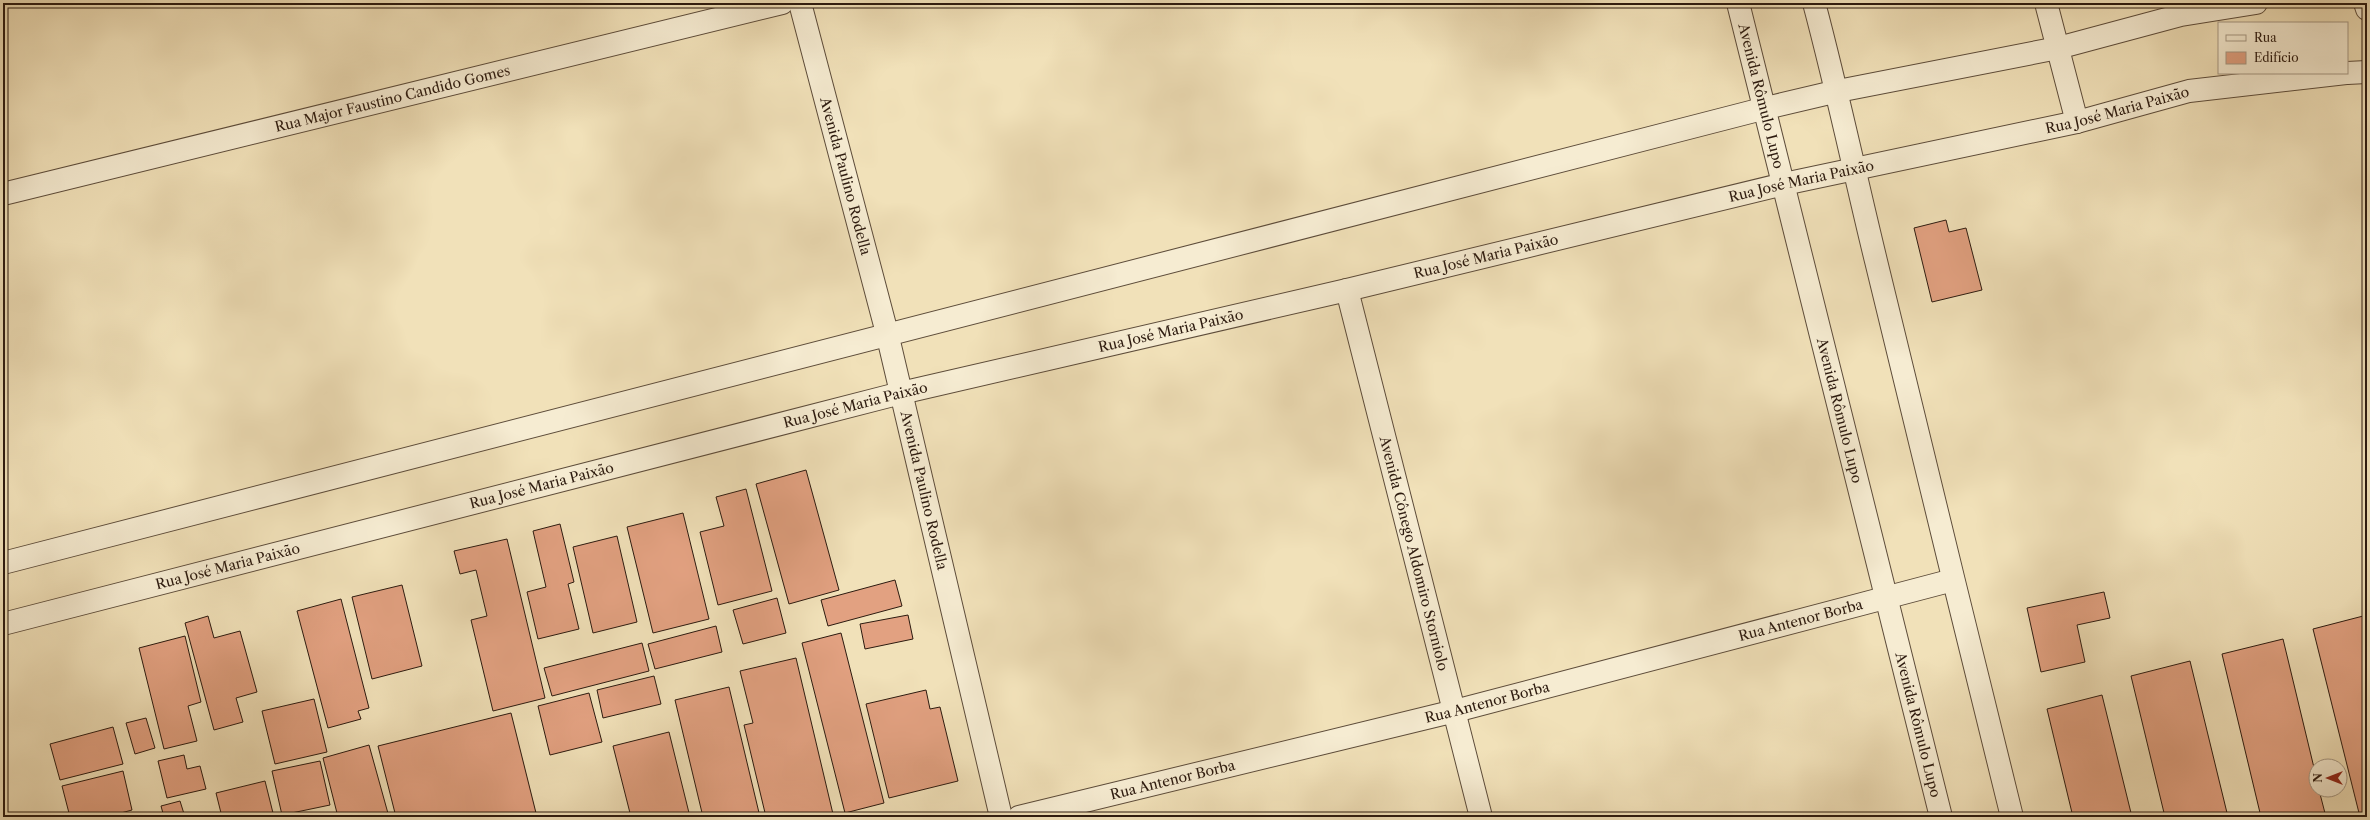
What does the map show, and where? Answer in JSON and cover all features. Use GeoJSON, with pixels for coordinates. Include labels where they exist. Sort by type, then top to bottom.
{"type":"FeatureCollection","features":[{"type":"Feature","properties":{"kind":"street","name":"Rua Major Faustino Candido Gomes"},"geometry":{"type":"LineString","coordinates":[[3,194],[782,3]]}},
{"type":"Feature","properties":{"kind":"street","name":"Avenida Paulino Rodella"},"geometry":{"type":"LineString","coordinates":[[800,3],[887,334],[1001,817]]}},
{"type":"Feature","properties":{"kind":"street","name":"Avenida Rômulo Lupo"},"geometry":{"type":"LineString","coordinates":[[1738,3],[1766,108],[1885,597],[1941,817]]}},
{"type":"Feature","properties":{"kind":"street"},"geometry":{"type":"LineString","coordinates":[[1814,3],[1838,91],[1854,168],[1953,580],[2012,817]]}},
{"type":"Feature","properties":{"kind":"street"},"geometry":{"type":"LineString","coordinates":[[2046,3],[2077,122]]}},
{"type":"Feature","properties":{"kind":"street"},"geometry":{"type":"LineString","coordinates":[[3,563],[1766,108],[1838,91],[2058,48],[2181,15],[2256,3]]}},
{"type":"Feature","properties":{"kind":"street"},"geometry":{"type":"LineString","coordinates":[[2365,3],[2367,8]]}},
{"type":"Feature","properties":{"kind":"street","name":"Rua José Maria Paixão"},"geometry":{"type":"LineString","coordinates":[[2348,73],[2367,72]]}},
{"type":"Feature","properties":{"kind":"street","name":"Rua José Maria Paixão"},"geometry":{"type":"LineString","coordinates":[[3,624],[901,393],[1347,290],[1784,184],[2077,122],[2189,91],[2338,74]]}},
{"type":"Feature","properties":{"kind":"street","name":"Avenida Cônego Aldomiro Storniolo"},"geometry":{"type":"LineString","coordinates":[[1347,290],[1481,817]]}},
{"type":"Feature","properties":{"kind":"street","name":"Rua Antenor Borba"},"geometry":{"type":"LineString","coordinates":[[1019,817],[1455,711],[1953,580]]}},
{"type":"Feature","properties":{"kind":"building"},"geometry":{"type":"Polygon","coordinates":[[[1946,220],[1949,232],[1966,228],[1982,290],[1932,302],[1914,228],[1946,220]]]}},
{"type":"Feature","properties":{"kind":"building"},"geometry":{"type":"Polygon","coordinates":[[[806,470],[839,590],[789,604],[756,484],[806,470]]]}},
{"type":"Feature","properties":{"kind":"building"},"geometry":{"type":"Polygon","coordinates":[[[746,489],[772,591],[718,605],[700,532],[724,526],[716,497],[746,489]]]}},
{"type":"Feature","properties":{"kind":"building"},"geometry":{"type":"Polygon","coordinates":[[[683,513],[709,619],[653,633],[627,527],[683,513]]]}},
{"type":"Feature","properties":{"kind":"building"},"geometry":{"type":"Polygon","coordinates":[[[560,524],[574,582],[568,584],[579,629],[538,639],[527,592],[546,587],[533,531],[560,524]]]}},
{"type":"Feature","properties":{"kind":"building"},"geometry":{"type":"Polygon","coordinates":[[[617,536],[637,622],[593,633],[573,547],[617,536]]]}},
{"type":"Feature","properties":{"kind":"building"},"geometry":{"type":"Polygon","coordinates":[[[507,539],[545,698],[493,711],[471,620],[487,616],[476,570],[460,574],[454,551],[507,539]]]}},
{"type":"Feature","properties":{"kind":"building"},"geometry":{"type":"Polygon","coordinates":[[[895,580],[902,606],[828,626],[821,600],[895,580]]]}},
{"type":"Feature","properties":{"kind":"building"},"geometry":{"type":"Polygon","coordinates":[[[402,585],[422,666],[372,679],[352,597],[402,585]]]}},
{"type":"Feature","properties":{"kind":"building"},"geometry":{"type":"Polygon","coordinates":[[[2104,592],[2110,618],[2077,625],[2085,662],[2041,672],[2027,608],[2104,592]]]}},
{"type":"Feature","properties":{"kind":"building"},"geometry":{"type":"Polygon","coordinates":[[[777,598],[786,633],[743,644],[733,610],[777,598]]]}},
{"type":"Feature","properties":{"kind":"building"},"geometry":{"type":"Polygon","coordinates":[[[341,599],[369,708],[358,711],[361,719],[328,728],[297,611],[341,599]]]}},
{"type":"Feature","properties":{"kind":"building"},"geometry":{"type":"Polygon","coordinates":[[[908,615],[913,639],[865,649],[860,624],[908,615]]]}},
{"type":"Feature","properties":{"kind":"building"},"geometry":{"type":"Polygon","coordinates":[[[2367,615],[2367,817],[2360,817],[2348,769],[2348,758],[2345,758],[2313,629],[2367,615]]]}},
{"type":"Feature","properties":{"kind":"building"},"geometry":{"type":"Polygon","coordinates":[[[208,616],[214,638],[240,631],[257,692],[236,698],[243,722],[214,730],[185,623],[208,616]]]}},
{"type":"Feature","properties":{"kind":"building"},"geometry":{"type":"Polygon","coordinates":[[[716,626],[722,652],[655,669],[648,644],[716,626]]]}},
{"type":"Feature","properties":{"kind":"building"},"geometry":{"type":"Polygon","coordinates":[[[841,633],[884,803],[845,813],[802,643],[841,633]]]}},
{"type":"Feature","properties":{"kind":"building"},"geometry":{"type":"Polygon","coordinates":[[[185,636],[201,702],[188,706],[197,741],[164,749],[139,648],[185,636]]]}},
{"type":"Feature","properties":{"kind":"building"},"geometry":{"type":"Polygon","coordinates":[[[2283,639],[2312,758],[2308,758],[2308,798],[2321,798],[2326,817],[2261,817],[2222,654],[2283,639]]]}},
{"type":"Feature","properties":{"kind":"building"},"geometry":{"type":"Polygon","coordinates":[[[642,643],[649,671],[552,696],[544,668],[642,643]]]}},
{"type":"Feature","properties":{"kind":"building"},"geometry":{"type":"Polygon","coordinates":[[[796,658],[833,814],[821,817],[766,817],[744,725],[753,723],[740,671],[796,658]]]}},
{"type":"Feature","properties":{"kind":"building"},"geometry":{"type":"Polygon","coordinates":[[[2190,661],[2228,817],[2165,817],[2131,676],[2190,661]]]}},
{"type":"Feature","properties":{"kind":"building"},"geometry":{"type":"Polygon","coordinates":[[[654,676],[661,704],[603,718],[597,690],[654,676]]]}},
{"type":"Feature","properties":{"kind":"building"},"geometry":{"type":"Polygon","coordinates":[[[729,687],[760,817],[703,817],[675,700],[729,687]]]}},
{"type":"Feature","properties":{"kind":"building"},"geometry":{"type":"Polygon","coordinates":[[[926,690],[930,709],[940,707],[958,781],[889,798],[866,704],[926,690]]]}},
{"type":"Feature","properties":{"kind":"building"},"geometry":{"type":"Polygon","coordinates":[[[589,693],[602,742],[550,755],[538,706],[589,693]]]}},
{"type":"Feature","properties":{"kind":"building"},"geometry":{"type":"Polygon","coordinates":[[[2102,695],[2132,817],[2073,817],[2047,709],[2102,695]]]}},
{"type":"Feature","properties":{"kind":"building"},"geometry":{"type":"Polygon","coordinates":[[[314,699],[327,752],[275,764],[262,711],[314,699]]]}},
{"type":"Feature","properties":{"kind":"building"},"geometry":{"type":"Polygon","coordinates":[[[511,713],[537,817],[396,817],[378,746],[511,713]]]}},
{"type":"Feature","properties":{"kind":"building"},"geometry":{"type":"Polygon","coordinates":[[[146,718],[155,748],[135,754],[126,723],[146,718]]]}},
{"type":"Feature","properties":{"kind":"building"},"geometry":{"type":"Polygon","coordinates":[[[113,727],[123,764],[60,780],[50,744],[113,727]]]}},
{"type":"Feature","properties":{"kind":"building"},"geometry":{"type":"Polygon","coordinates":[[[669,732],[690,817],[631,817],[613,746],[669,732]]]}},
{"type":"Feature","properties":{"kind":"building"},"geometry":{"type":"Polygon","coordinates":[[[369,745],[389,817],[338,817],[323,758],[369,745]]]}},
{"type":"Feature","properties":{"kind":"building"},"geometry":{"type":"Polygon","coordinates":[[[184,755],[187,769],[200,766],[206,789],[167,798],[158,761],[184,755]]]}},
{"type":"Feature","properties":{"kind":"building"},"geometry":{"type":"Polygon","coordinates":[[[320,761],[330,805],[282,815],[272,771],[320,761]]]}},
{"type":"Feature","properties":{"kind":"building"},"geometry":{"type":"Polygon","coordinates":[[[123,771],[132,810],[106,817],[70,817],[62,786],[123,771]]]}},
{"type":"Feature","properties":{"kind":"building"},"geometry":{"type":"Polygon","coordinates":[[[265,781],[274,817],[222,817],[216,793],[265,781]]]}},
{"type":"Feature","properties":{"kind":"building"},"geometry":{"type":"Polygon","coordinates":[[[180,801],[185,817],[164,817],[161,806],[180,801]]]}}]}
